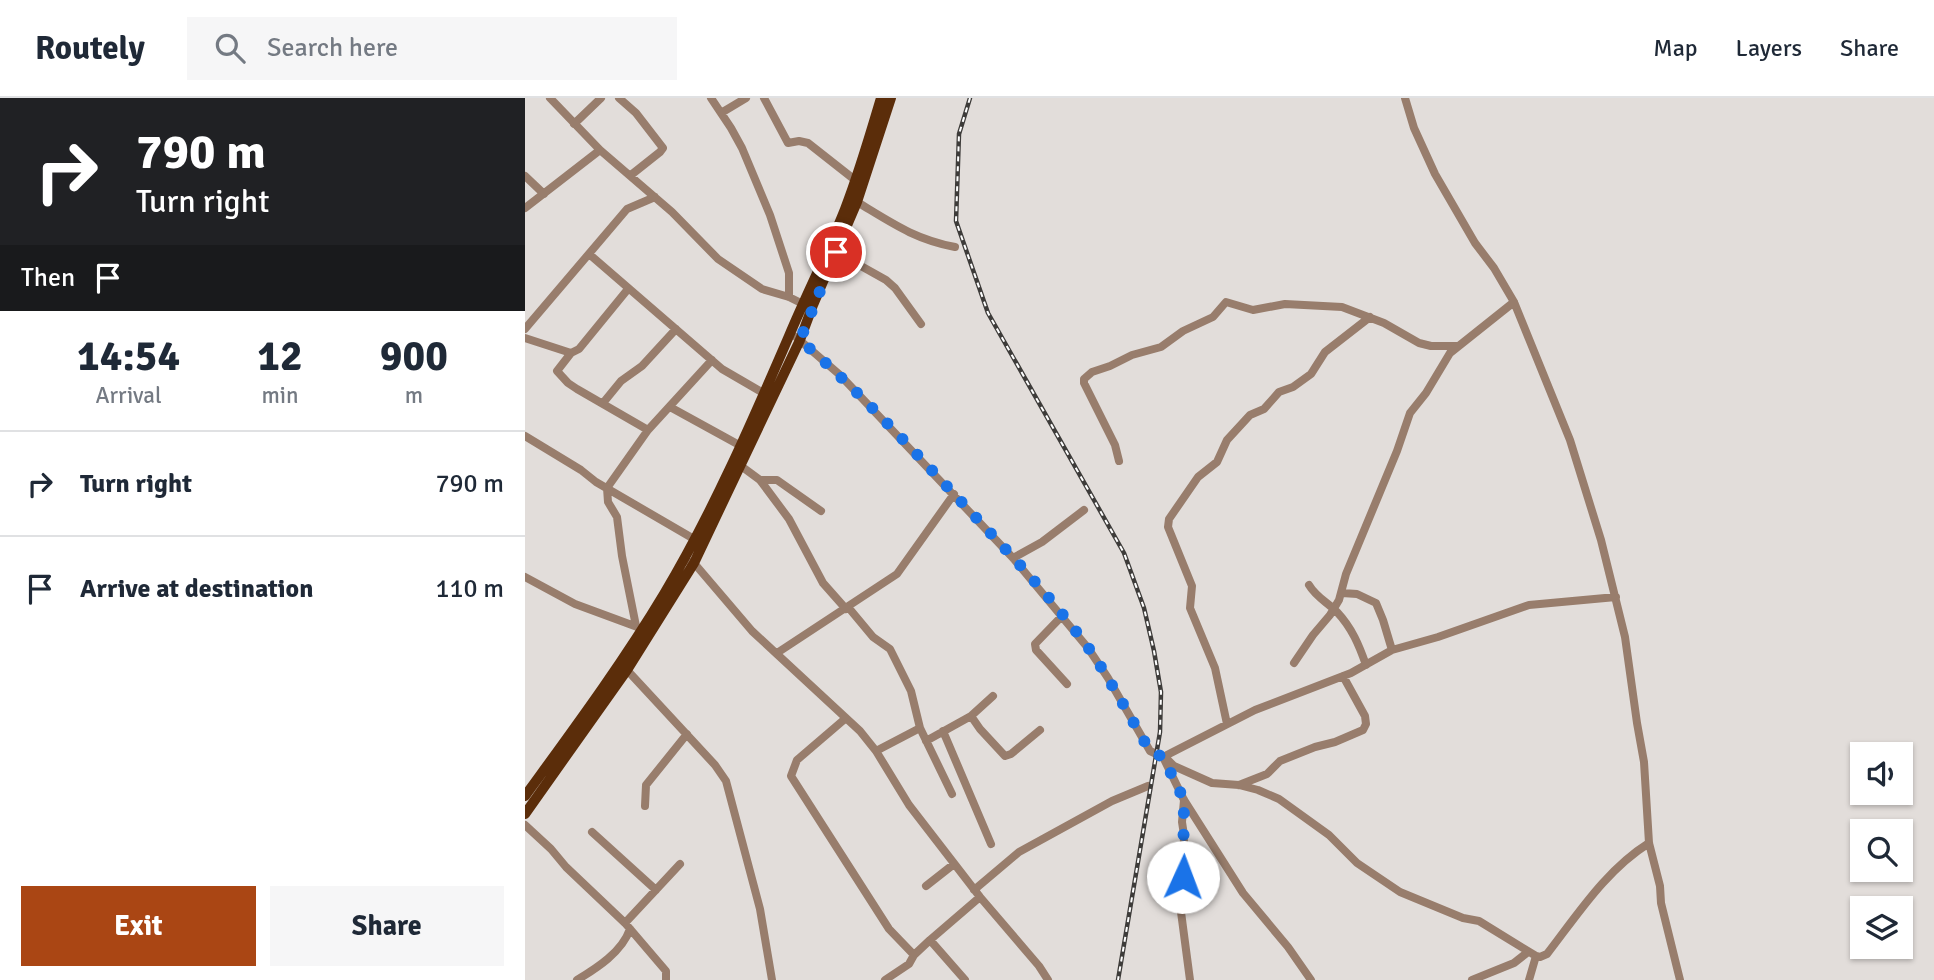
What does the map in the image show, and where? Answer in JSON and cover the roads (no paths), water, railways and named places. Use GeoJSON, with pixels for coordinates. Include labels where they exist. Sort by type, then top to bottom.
{"type":"FeatureCollection","features":[{"type":"Feature","properties":{"kind":"main road"},"geometry":{"type":"LineString","coordinates":[[525,796],[581,719],[639,627],[665,593],[711,509],[833,238],[881,98]]}},
{"type":"Feature","properties":{"kind":"main road"},"geometry":{"type":"LineString","coordinates":[[525,814],[627,670],[694,564],[800,340],[857,202],[891,98]]}},
{"type":"Feature","properties":{"kind":"street"},"geometry":{"type":"LineString","coordinates":[[550,98],[600,150],[655,197],[724,264],[762,289],[803,304]]}},
{"type":"Feature","properties":{"kind":"street"},"geometry":{"type":"LineString","coordinates":[[573,124],[601,98]]}},
{"type":"Feature","properties":{"kind":"street"},"geometry":{"type":"LineString","coordinates":[[619,98],[636,113],[663,148],[631,175]]}},
{"type":"Feature","properties":{"kind":"street"},"geometry":{"type":"LineString","coordinates":[[711,98],[741,148],[770,215],[789,273],[789,297]]}},
{"type":"Feature","properties":{"kind":"street"},"geometry":{"type":"LineString","coordinates":[[721,113],[746,98]]}},
{"type":"Feature","properties":{"kind":"street"},"geometry":{"type":"LineString","coordinates":[[764,98],[788,143],[809,143],[855,180]]}},
{"type":"Feature","properties":{"kind":"street"},"geometry":{"type":"LineString","coordinates":[[1405,98],[1414,128],[1436,174],[1475,243],[1514,302],[1570,440],[1601,540],[1625,636],[1644,762],[1649,843],[1680,980]]}},
{"type":"Feature","properties":{"kind":"street"},"geometry":{"type":"LineString","coordinates":[[525,208],[600,150]]}},
{"type":"Feature","properties":{"kind":"street"},"geometry":{"type":"LineString","coordinates":[[525,176],[544,194]]}},
{"type":"Feature","properties":{"kind":"street"},"geometry":{"type":"LineString","coordinates":[[525,329],[627,209],[655,197]]}},
{"type":"Feature","properties":{"kind":"street"},"geometry":{"type":"LineString","coordinates":[[857,202],[921,238],[955,247]]}},
{"type":"Feature","properties":{"kind":"street"},"geometry":{"type":"LineString","coordinates":[[836,252],[880,276],[895,288],[922,324]]}},
{"type":"Feature","properties":{"kind":"street"},"geometry":{"type":"LineString","coordinates":[[589,254],[729,374],[765,394]]}},
{"type":"Feature","properties":{"kind":"street"},"geometry":{"type":"LineString","coordinates":[[628,289],[579,349],[571,353],[557,371],[568,383],[648,430]]}},
{"type":"Feature","properties":{"kind":"street"},"geometry":{"type":"LineString","coordinates":[[1119,461],[1115,445],[1084,379],[1092,372],[1132,355],[1161,347],[1183,331],[1213,317],[1226,302],[1253,310],[1285,304],[1342,307],[1384,323],[1419,343],[1457,346]]}},
{"type":"Feature","properties":{"kind":"street"},"geometry":{"type":"LineString","coordinates":[[1294,663],[1334,609],[1342,593],[1346,574],[1410,413],[1426,393],[1445,358],[1514,302]]}},
{"type":"Feature","properties":{"kind":"street"},"geometry":{"type":"LineString","coordinates":[[1227,724],[1215,668],[1190,608],[1193,589],[1168,527],[1169,519],[1198,477],[1217,462],[1227,440],[1250,415],[1264,409],[1282,390],[1293,387],[1311,374],[1325,352],[1370,317]]}},
{"type":"Feature","properties":{"kind":"street"},"geometry":{"type":"LineString","coordinates":[[603,403],[621,381],[642,366],[676,329]]}},
{"type":"Feature","properties":{"kind":"street"},"geometry":{"type":"LineString","coordinates":[[790,334],[840,375],[1013,558],[1088,648],[1150,751],[1163,756],[1174,766],[1208,782],[1258,790],[1287,804],[1334,838],[1357,863],[1400,891],[1463,918],[1479,921],[1540,957],[1547,954],[1609,875],[1634,852],[1649,843]]}},
{"type":"Feature","properties":{"kind":"street"},"geometry":{"type":"LineString","coordinates":[[525,338],[571,353]]}},
{"type":"Feature","properties":{"kind":"street"},"geometry":{"type":"LineString","coordinates":[[639,627],[622,555],[617,517],[608,502],[607,488],[648,430],[712,360]]}},
{"type":"Feature","properties":{"kind":"street"},"geometry":{"type":"LineString","coordinates":[[670,407],[741,446]]}},
{"type":"Feature","properties":{"kind":"street"},"geometry":{"type":"LineString","coordinates":[[525,436],[694,539]]}},
{"type":"Feature","properties":{"kind":"street"},"geometry":{"type":"LineString","coordinates":[[741,466],[760,480],[793,526],[827,589],[873,636],[890,649],[911,691],[919,728],[952,794]]}},
{"type":"Feature","properties":{"kind":"street"},"geometry":{"type":"LineString","coordinates":[[760,480],[777,480],[821,511]]}},
{"type":"Feature","properties":{"kind":"street"},"geometry":{"type":"LineString","coordinates":[[777,653],[897,574],[954,494]]}},
{"type":"Feature","properties":{"kind":"street"},"geometry":{"type":"LineString","coordinates":[[1013,558],[1042,542],[1084,510]]}},
{"type":"Feature","properties":{"kind":"street"},"geometry":{"type":"LineString","coordinates":[[683,560],[694,564],[752,631],[846,718],[876,751],[909,805],[974,890],[1046,976],[1037,980]]}},
{"type":"Feature","properties":{"kind":"street"},"geometry":{"type":"LineString","coordinates":[[525,577],[575,604],[639,627]]}},
{"type":"Feature","properties":{"kind":"street"},"geometry":{"type":"LineString","coordinates":[[1310,584],[1319,598],[1334,609],[1354,634],[1366,665]]}},
{"type":"Feature","properties":{"kind":"street"},"geometry":{"type":"LineString","coordinates":[[1342,593],[1357,594],[1376,603],[1392,650]]}},
{"type":"Feature","properties":{"kind":"street"},"geometry":{"type":"LineString","coordinates":[[1163,756],[1255,710],[1343,676],[1392,650],[1529,605],[1616,597]]}},
{"type":"Feature","properties":{"kind":"street"},"geometry":{"type":"LineString","coordinates":[[1062,616],[1035,644],[1035,649],[1067,684]]}},
{"type":"Feature","properties":{"kind":"street"},"geometry":{"type":"LineString","coordinates":[[627,670],[715,765],[729,791],[760,909],[772,980]]}},
{"type":"Feature","properties":{"kind":"street"},"geometry":{"type":"LineString","coordinates":[[1239,785],[1267,774],[1280,761],[1363,730],[1366,724],[1365,716],[1343,676]]}},
{"type":"Feature","properties":{"kind":"street"},"geometry":{"type":"LineString","coordinates":[[926,741],[971,716],[993,696]]}},
{"type":"Feature","properties":{"kind":"street"},"geometry":{"type":"LineString","coordinates":[[971,716],[1005,756],[1040,730]]}},
{"type":"Feature","properties":{"kind":"street"},"geometry":{"type":"LineString","coordinates":[[846,718],[797,760],[791,776],[889,929],[914,955]]}},
{"type":"Feature","properties":{"kind":"street"},"geometry":{"type":"LineString","coordinates":[[876,751],[919,728]]}},
{"type":"Feature","properties":{"kind":"street"},"geometry":{"type":"LineString","coordinates":[[943,731],[991,844]]}},
{"type":"Feature","properties":{"kind":"street"},"geometry":{"type":"LineString","coordinates":[[645,806],[646,785],[687,734]]}},
{"type":"Feature","properties":{"kind":"street"},"geometry":{"type":"LineString","coordinates":[[1163,756],[1184,800],[1243,893],[1288,947],[1311,980]]}},
{"type":"Feature","properties":{"kind":"street"},"geometry":{"type":"LineString","coordinates":[[974,890],[1019,852],[1112,801],[1148,786]]}},
{"type":"Feature","properties":{"kind":"street"},"geometry":{"type":"LineString","coordinates":[[1184,800],[1183,877],[1188,893],[1181,912],[1189,980]]}},
{"type":"Feature","properties":{"kind":"street"},"geometry":{"type":"LineString","coordinates":[[525,825],[627,926],[666,971],[666,980]]}},
{"type":"Feature","properties":{"kind":"street"},"geometry":{"type":"LineString","coordinates":[[592,832],[656,890]]}},
{"type":"Feature","properties":{"kind":"street"},"geometry":{"type":"LineString","coordinates":[[577,980],[624,943],[627,926],[680,864]]}},
{"type":"Feature","properties":{"kind":"street"},"geometry":{"type":"LineString","coordinates":[[926,886],[954,864]]}},
{"type":"Feature","properties":{"kind":"street"},"geometry":{"type":"LineString","coordinates":[[885,980],[909,964],[914,955],[980,897]]}},
{"type":"Feature","properties":{"kind":"street"},"geometry":{"type":"LineString","coordinates":[[930,940],[965,980]]}},
{"type":"Feature","properties":{"kind":"street"},"geometry":{"type":"LineString","coordinates":[[1472,980],[1532,954]]}},
{"type":"Feature","properties":{"kind":"street"},"geometry":{"type":"LineString","coordinates":[[1528,980],[1532,954]]}},
{"type":"Feature","properties":{"kind":"railway"},"geometry":{"type":"LineString","coordinates":[[970,98],[959,134],[956,221],[988,313],[1124,553],[1144,608],[1161,692],[1160,732],[1118,980]]}}]}
